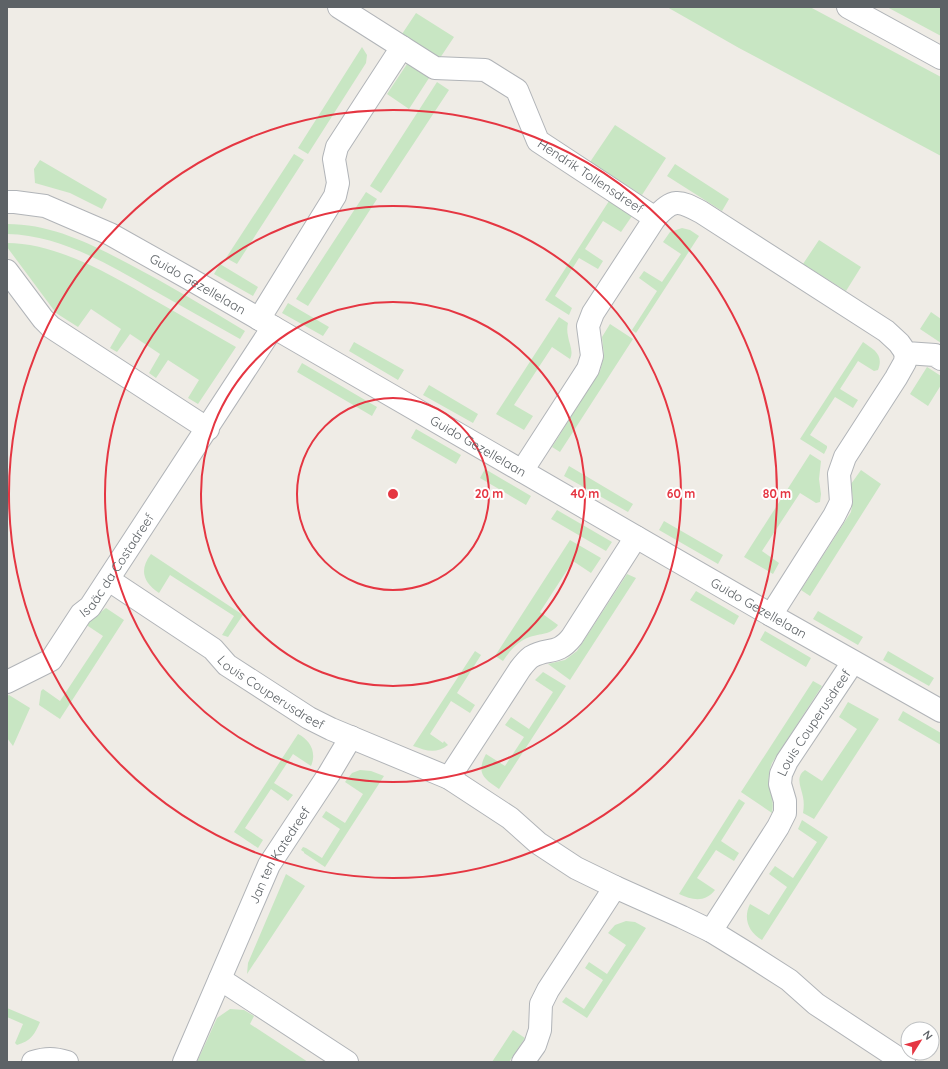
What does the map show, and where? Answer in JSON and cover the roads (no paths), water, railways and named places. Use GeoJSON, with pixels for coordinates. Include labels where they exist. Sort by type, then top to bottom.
{"type":"FeatureCollection","features":[{"type":"Feature","properties":{"kind":"street","name":"Hendrik Tollensdreef"},"geometry":{"type":"LineString","coordinates":[[339,7],[434,68],[485,70],[517,90],[538,141],[655,218]]}},
{"type":"Feature","properties":{"kind":"street"},"geometry":{"type":"LineString","coordinates":[[848,7],[941,58]]}},
{"type":"Feature","properties":{"kind":"street"},"geometry":{"type":"LineString","coordinates":[[266,323],[335,196],[338,183],[334,159],[337,147],[402,47]]}},
{"type":"Feature","properties":{"kind":"street","name":"Guido Gezellelaan"},"geometry":{"type":"LineString","coordinates":[[7,202],[45,206],[110,234],[771,615],[941,711]]}},
{"type":"Feature","properties":{"kind":"street","name":"Hendrik Tollensdreef"},"geometry":{"type":"LineString","coordinates":[[522,471],[588,369],[592,356],[588,326],[593,313],[655,218],[664,208],[673,203],[687,204],[701,212],[886,332],[899,342],[906,353]]}},
{"type":"Feature","properties":{"kind":"street"},"geometry":{"type":"LineString","coordinates":[[7,271],[43,319],[51,327],[208,429]]}},
{"type":"Feature","properties":{"kind":"street","name":"Isaäc da Costadreef"},"geometry":{"type":"LineString","coordinates":[[7,682],[50,660],[81,614],[90,607],[208,429],[266,323]]}},
{"type":"Feature","properties":{"kind":"street"},"geometry":{"type":"LineString","coordinates":[[771,615],[834,516],[841,502],[839,474],[845,457],[896,378],[905,362],[906,353],[935,355],[941,359]]}},
{"type":"Feature","properties":{"kind":"street"},"geometry":{"type":"LineString","coordinates":[[450,778],[520,669],[530,658],[542,653],[555,651],[565,646],[572,638],[636,537]]}},
{"type":"Feature","properties":{"kind":"street","name":"Louis Couperusdreef"},"geometry":{"type":"LineString","coordinates":[[109,580],[213,649],[227,665],[309,718],[415,765],[450,778],[510,818],[538,843],[576,868],[711,931],[789,980],[816,1004],[904,1062]]}},
{"type":"Feature","properties":{"kind":"street","name":"Louis Couperusdreef"},"geometry":{"type":"LineString","coordinates":[[711,931],[774,833],[785,813],[785,801],[780,779],[787,761],[853,662]]}},
{"type":"Feature","properties":{"kind":"street","name":"Jan ten Katedreef"},"geometry":{"type":"LineString","coordinates":[[184,1062],[269,865],[329,774],[351,737]]}},
{"type":"Feature","properties":{"kind":"street"},"geometry":{"type":"LineString","coordinates":[[523,1062],[535,1045],[540,1030],[542,1004],[548,990],[615,887]]}},
{"type":"Feature","properties":{"kind":"street"},"geometry":{"type":"LineString","coordinates":[[220,978],[347,1062]]}},
{"type":"Feature","properties":{"kind":"street"},"geometry":{"type":"LineString","coordinates":[[33,1062],[42,1059],[56,1058],[67,1062]]}}]}
